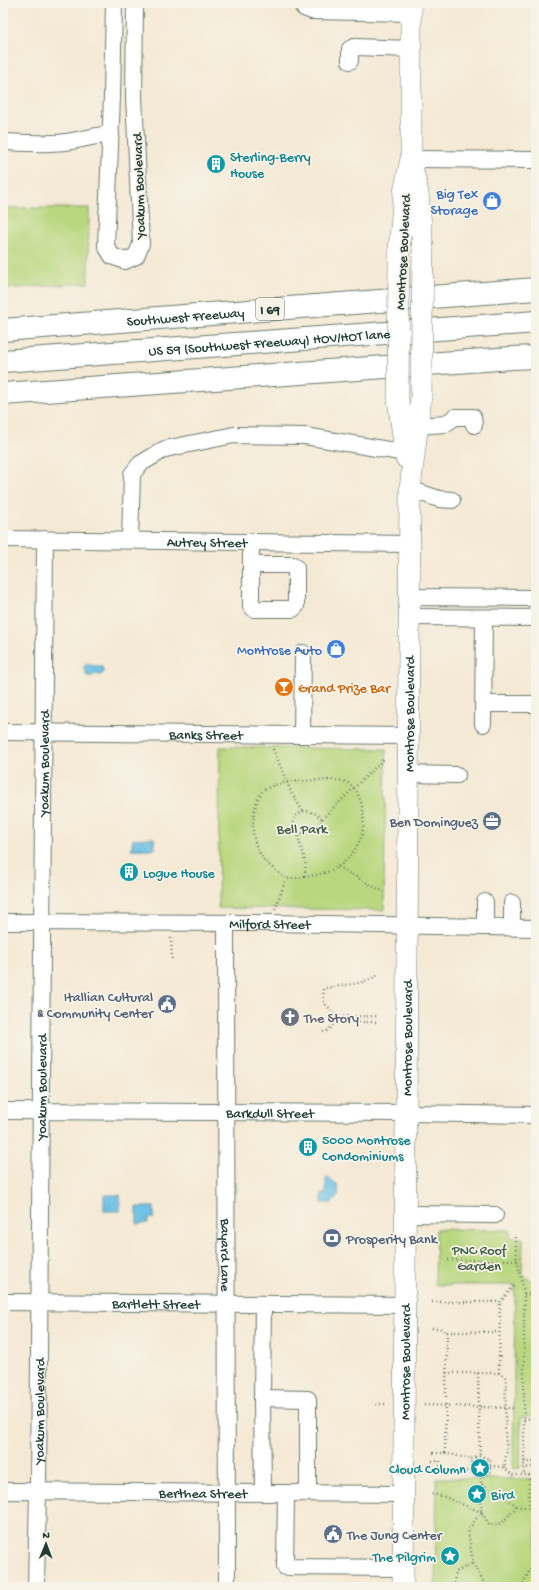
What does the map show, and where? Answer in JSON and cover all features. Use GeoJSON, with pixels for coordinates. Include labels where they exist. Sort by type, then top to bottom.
{"type":"FeatureCollection","features":[{"type":"Feature","properties":{"kind":"highway","name":"Southwest Freeway"},"geometry":{"type":"LineString","coordinates":[[3,330],[536,289]]}},
{"type":"Feature","properties":{"kind":"highway","name":"US 59 (Southwest Freeway) HOV/HOT lane"},"geometry":{"type":"LineString","coordinates":[[3,361],[536,322]]}},
{"type":"Feature","properties":{"kind":"highway"},"geometry":{"type":"LineString","coordinates":[[512,358],[536,352]]}},
{"type":"Feature","properties":{"kind":"highway"},"geometry":{"type":"LineString","coordinates":[[3,394],[536,357]]}},
{"type":"Feature","properties":{"kind":"main road","name":"Montrose Boulevard"},"geometry":{"type":"LineString","coordinates":[[410,489],[421,397],[423,249],[418,193],[411,159],[411,8]]}},
{"type":"Feature","properties":{"kind":"main road","name":"Montrose Boulevard"},"geometry":{"type":"LineString","coordinates":[[403,1578],[411,544],[410,489],[398,399],[399,250],[404,192],[411,159]]}},
{"type":"Feature","properties":{"kind":"street","name":"Yoakum Boulevard"},"geometry":{"type":"LineString","coordinates":[[114,3],[111,134],[106,246],[112,256],[125,261],[136,256],[141,244],[134,97],[135,3]]}},
{"type":"Feature","properties":{"kind":"street"},"geometry":{"type":"LineString","coordinates":[[301,3],[304,8],[312,11],[411,8]]}},
{"type":"Feature","properties":{"kind":"street"},"geometry":{"type":"LineString","coordinates":[[350,61],[350,49],[354,47],[411,49]]}},
{"type":"Feature","properties":{"kind":"street"},"geometry":{"type":"LineString","coordinates":[[112,97],[134,97]]}},
{"type":"Feature","properties":{"kind":"street"},"geometry":{"type":"LineString","coordinates":[[3,142],[63,142],[111,134]]}},
{"type":"Feature","properties":{"kind":"street"},"geometry":{"type":"LineString","coordinates":[[411,159],[536,160]]}},
{"type":"Feature","properties":{"kind":"street"},"geometry":{"type":"LineString","coordinates":[[418,426],[445,424],[455,416],[474,417],[474,425]]}},
{"type":"Feature","properties":{"kind":"street"},"geometry":{"type":"LineString","coordinates":[[130,540],[132,474],[140,464],[166,449],[234,435],[305,436],[406,453]]}},
{"type":"Feature","properties":{"kind":"street"},"geometry":{"type":"LineString","coordinates":[[410,489],[446,499],[410,510]]}},
{"type":"Feature","properties":{"kind":"street","name":"Autrey Street"},"geometry":{"type":"LineString","coordinates":[[3,538],[411,544]]}},
{"type":"Feature","properties":{"kind":"street","name":"Yoakum Boulevard"},"geometry":{"type":"LineString","coordinates":[[36,1587],[43,922],[45,539]]}},
{"type":"Feature","properties":{"kind":"street"},"geometry":{"type":"LineString","coordinates":[[251,542],[251,565]]}},
{"type":"Feature","properties":{"kind":"street"},"geometry":{"type":"LineString","coordinates":[[410,597],[536,598]]}},
{"type":"Feature","properties":{"kind":"street"},"geometry":{"type":"LineString","coordinates":[[410,617],[536,618]]}},
{"type":"Feature","properties":{"kind":"street"},"geometry":{"type":"LineString","coordinates":[[484,618],[484,724]]}},
{"type":"Feature","properties":{"kind":"street"},"geometry":{"type":"LineString","coordinates":[[302,735],[303,653]]}},
{"type":"Feature","properties":{"kind":"street"},"geometry":{"type":"LineString","coordinates":[[484,704],[536,704]]}},
{"type":"Feature","properties":{"kind":"street","name":"Banks Street"},"geometry":{"type":"LineString","coordinates":[[3,732],[409,736]]}},
{"type":"Feature","properties":{"kind":"street"},"geometry":{"type":"LineString","coordinates":[[409,774],[457,774]]}},
{"type":"Feature","properties":{"kind":"street"},"geometry":{"type":"LineString","coordinates":[[485,902],[485,927]]}},
{"type":"Feature","properties":{"kind":"street"},"geometry":{"type":"LineString","coordinates":[[512,903],[512,927]]}},
{"type":"Feature","properties":{"kind":"street","name":"Milford Street"},"geometry":{"type":"LineString","coordinates":[[3,922],[269,923],[536,928]]}},
{"type":"Feature","properties":{"kind":"street","name":"Bayard Lane"},"geometry":{"type":"LineString","coordinates":[[226,923],[225,1304],[227,1587]]}},
{"type":"Feature","properties":{"kind":"street","name":"Barkdull Street"},"geometry":{"type":"LineString","coordinates":[[3,1111],[536,1115]]}},
{"type":"Feature","properties":{"kind":"street"},"geometry":{"type":"LineString","coordinates":[[406,1214],[495,1215]]}},
{"type":"Feature","properties":{"kind":"street","name":"Bartlett Street"},"geometry":{"type":"LineString","coordinates":[[3,1302],[405,1305]]}},
{"type":"Feature","properties":{"kind":"street"},"geometry":{"type":"LineString","coordinates":[[263,1304],[263,1493]]}},
{"type":"Feature","properties":{"kind":"street"},"geometry":{"type":"LineString","coordinates":[[262,1398],[308,1399],[308,1493]]}},
{"type":"Feature","properties":{"kind":"street","name":"Berthea Street"},"geometry":{"type":"LineString","coordinates":[[3,1491],[403,1494]]}},
{"type":"Feature","properties":{"kind":"street"},"geometry":{"type":"LineString","coordinates":[[286,1493],[285,1567],[403,1578]]}},
{"type":"Feature","properties":{"kind":"path"},"geometry":{"type":"LineString","coordinates":[[268,735],[292,794],[303,811]]}},
{"type":"Feature","properties":{"kind":"path"},"geometry":{"type":"LineString","coordinates":[[298,832],[304,834],[316,831],[321,824],[322,819],[385,758]]}},
{"type":"Feature","properties":{"kind":"path"},"geometry":{"type":"LineString","coordinates":[[328,780],[344,781],[354,788],[358,794],[364,821],[361,838],[352,852],[338,867],[326,872],[286,879],[265,860],[258,850],[252,834],[258,797],[266,788],[287,783],[328,780]]}},
{"type":"Feature","properties":{"kind":"path"},"geometry":{"type":"LineString","coordinates":[[304,877],[307,866],[298,839],[298,832],[293,824],[295,816],[303,811],[310,811],[317,814],[322,819]]}},
{"type":"Feature","properties":{"kind":"path"},"geometry":{"type":"LineString","coordinates":[[338,867],[384,892]]}},
{"type":"Feature","properties":{"kind":"path"},"geometry":{"type":"LineString","coordinates":[[269,923],[286,879]]}},
{"type":"Feature","properties":{"kind":"path"},"geometry":{"type":"LineString","coordinates":[[171,923],[172,961]]}},
{"type":"Feature","properties":{"kind":"path"},"geometry":{"type":"LineString","coordinates":[[323,1032],[329,1030],[335,1022],[335,1017],[329,1007],[324,1003],[324,989],[371,980],[379,974]]}},
{"type":"Feature","properties":{"kind":"path"},"geometry":{"type":"LineString","coordinates":[[364,1016],[364,1022]]}},
{"type":"Feature","properties":{"kind":"path"},"geometry":{"type":"LineString","coordinates":[[335,1017],[379,1016]]}},
{"type":"Feature","properties":{"kind":"path"},"geometry":{"type":"LineString","coordinates":[[352,1017],[352,1022]]}},
{"type":"Feature","properties":{"kind":"path"},"geometry":{"type":"LineString","coordinates":[[335,1022],[379,1022]]}},
{"type":"Feature","properties":{"kind":"path"},"geometry":{"type":"LineString","coordinates":[[515,1238],[517,1260],[524,1294],[524,1475]]}},
{"type":"Feature","properties":{"kind":"path"},"geometry":{"type":"LineString","coordinates":[[448,1260],[517,1260]]}},
{"type":"Feature","properties":{"kind":"path"},"geometry":{"type":"LineString","coordinates":[[498,1373],[500,1302],[515,1285]]}},
{"type":"Feature","properties":{"kind":"path"},"geometry":{"type":"LineString","coordinates":[[524,1294],[536,1294]]}},
{"type":"Feature","properties":{"kind":"path"},"geometry":{"type":"LineString","coordinates":[[432,1302],[500,1302]]}},
{"type":"Feature","properties":{"kind":"path"},"geometry":{"type":"LineString","coordinates":[[432,1328],[439,1328],[447,1332],[499,1332]]}},
{"type":"Feature","properties":{"kind":"path"},"geometry":{"type":"LineString","coordinates":[[445,1453],[447,1332]]}},
{"type":"Feature","properties":{"kind":"path"},"geometry":{"type":"LineString","coordinates":[[446,1373],[498,1373],[506,1378],[505,1432],[507,1451],[504,1467]]}},
{"type":"Feature","properties":{"kind":"path"},"geometry":{"type":"LineString","coordinates":[[478,1373],[478,1406],[481,1438],[480,1456]]}},
{"type":"Feature","properties":{"kind":"path"},"geometry":{"type":"LineString","coordinates":[[376,1404],[390,1404]]}},
{"type":"Feature","properties":{"kind":"path"},"geometry":{"type":"LineString","coordinates":[[424,1405],[514,1408]]}},
{"type":"Feature","properties":{"kind":"path"},"geometry":{"type":"LineString","coordinates":[[524,1419],[536,1418]]}},
{"type":"Feature","properties":{"kind":"path"},"geometry":{"type":"LineString","coordinates":[[432,1453],[445,1453],[471,1459],[480,1456],[490,1459],[490,1473],[481,1476],[471,1471],[440,1471],[440,1461],[432,1461]]}},
{"type":"Feature","properties":{"kind":"path"},"geometry":{"type":"LineString","coordinates":[[471,1459],[471,1471]]}},
{"type":"Feature","properties":{"kind":"path"},"geometry":{"type":"LineString","coordinates":[[524,1462],[536,1462]]}},
{"type":"Feature","properties":{"kind":"path"},"geometry":{"type":"LineString","coordinates":[[490,1466],[504,1467],[512,1475],[536,1475]]}},
{"type":"Feature","properties":{"kind":"path"},"geometry":{"type":"LineString","coordinates":[[523,1468],[536,1466]]}},
{"type":"Feature","properties":{"kind":"path"},"geometry":{"type":"LineString","coordinates":[[529,1475],[529,1508]]}},
{"type":"Feature","properties":{"kind":"path"},"geometry":{"type":"LineString","coordinates":[[481,1476],[481,1512],[468,1530],[473,1563],[486,1587]]}},
{"type":"Feature","properties":{"kind":"path"},"geometry":{"type":"LineString","coordinates":[[481,1484],[517,1506],[536,1511]]}},
{"type":"Feature","properties":{"kind":"path"},"geometry":{"type":"LineString","coordinates":[[432,1494],[442,1496],[481,1512],[490,1525],[502,1523],[517,1506]]}},
{"type":"Feature","properties":{"kind":"path"},"geometry":{"type":"LineString","coordinates":[[453,1587],[456,1572],[473,1563]]}},
{"type":"Feature","properties":{"kind":"path"},"geometry":{"type":"LineString","coordinates":[[521,1587],[532,1568],[536,1565]]}},
{"type":"Feature","properties":{"kind":"path"},"geometry":{"type":"LineString","coordinates":[[532,1568],[536,1573]]}},
{"type":"Feature","properties":{"kind":"green space"},"geometry":{"type":"Polygon","coordinates":[[[3,208],[89,208],[88,283],[3,289],[3,208]]]}},
{"type":"Feature","properties":{"kind":"green space","name":"Bell Park"},"geometry":{"type":"Polygon","coordinates":[[[220,747],[386,749],[384,910],[218,908],[220,747]]]}},
{"type":"Feature","properties":{"kind":"green space","name":"PNC Roof Garden"},"geometry":{"type":"Polygon","coordinates":[[[436,1229],[510,1230],[510,1238],[523,1238],[522,1273],[536,1285],[536,1416],[521,1417],[520,1468],[513,1469],[515,1285],[435,1285],[436,1229]]]}},
{"type":"Feature","properties":{"kind":"green space"},"geometry":{"type":"Polygon","coordinates":[[[437,1478],[536,1479],[536,1587],[435,1587],[437,1478]]]}},
{"type":"Feature","properties":{"kind":"water"},"geometry":{"type":"Polygon","coordinates":[[[87,663],[94,666],[101,666],[104,671],[101,675],[95,674],[90,677],[86,675],[86,671],[83,668],[87,663]]]}},
{"type":"Feature","properties":{"kind":"water"},"geometry":{"type":"Polygon","coordinates":[[[154,838],[155,849],[131,849],[133,839],[154,838]]]}},
{"type":"Feature","properties":{"kind":"water"},"geometry":{"type":"Polygon","coordinates":[[[326,1178],[329,1178],[338,1185],[338,1196],[332,1203],[322,1203],[322,1194],[326,1194],[326,1178]]]}},
{"type":"Feature","properties":{"kind":"water"},"geometry":{"type":"Polygon","coordinates":[[[104,1195],[120,1195],[120,1211],[104,1211],[104,1195]]]}},
{"type":"Feature","properties":{"kind":"water"},"geometry":{"type":"Polygon","coordinates":[[[137,1207],[154,1207],[154,1218],[148,1218],[148,1223],[137,1224],[137,1207]]]}},
{"type":"Feature","properties":{"kind":"place","name":"Sterling-Berry House"},"geometry":{"type":"Point","coordinates":[216,164]}},
{"type":"Feature","properties":{"kind":"place","name":"Big Tex Storage"},"geometry":{"type":"Point","coordinates":[492,201]}},
{"type":"Feature","properties":{"kind":"place","name":"Montrose Auto"},"geometry":{"type":"Point","coordinates":[336,649]}},
{"type":"Feature","properties":{"kind":"place","name":"Grand Prize Bar"},"geometry":{"type":"Point","coordinates":[284,687]}},
{"type":"Feature","properties":{"kind":"place","name":"Ben Dominguez"},"geometry":{"type":"Point","coordinates":[492,821]}},
{"type":"Feature","properties":{"kind":"place","name":"Logue House"},"geometry":{"type":"Point","coordinates":[129,872]}},
{"type":"Feature","properties":{"kind":"place","name":"Itallian Cultural & Community Center"},"geometry":{"type":"Point","coordinates":[167,1004]}},
{"type":"Feature","properties":{"kind":"place","name":"The Story"},"geometry":{"type":"Point","coordinates":[290,1017]}},
{"type":"Feature","properties":{"kind":"place","name":"5000 Montrose Condominiums"},"geometry":{"type":"Point","coordinates":[308,1147]}},
{"type":"Feature","properties":{"kind":"place","name":"Prosperity Bank"},"geometry":{"type":"Point","coordinates":[332,1238]}},
{"type":"Feature","properties":{"kind":"place","name":"Cloud Column"},"geometry":{"type":"Point","coordinates":[480,1468]}},
{"type":"Feature","properties":{"kind":"place","name":"Bird"},"geometry":{"type":"Point","coordinates":[477,1494]}},
{"type":"Feature","properties":{"kind":"place","name":"The Jung Center"},"geometry":{"type":"Point","coordinates":[333,1534]}},
{"type":"Feature","properties":{"kind":"place","name":"The Pilgrim"},"geometry":{"type":"Point","coordinates":[450,1556]}}]}
